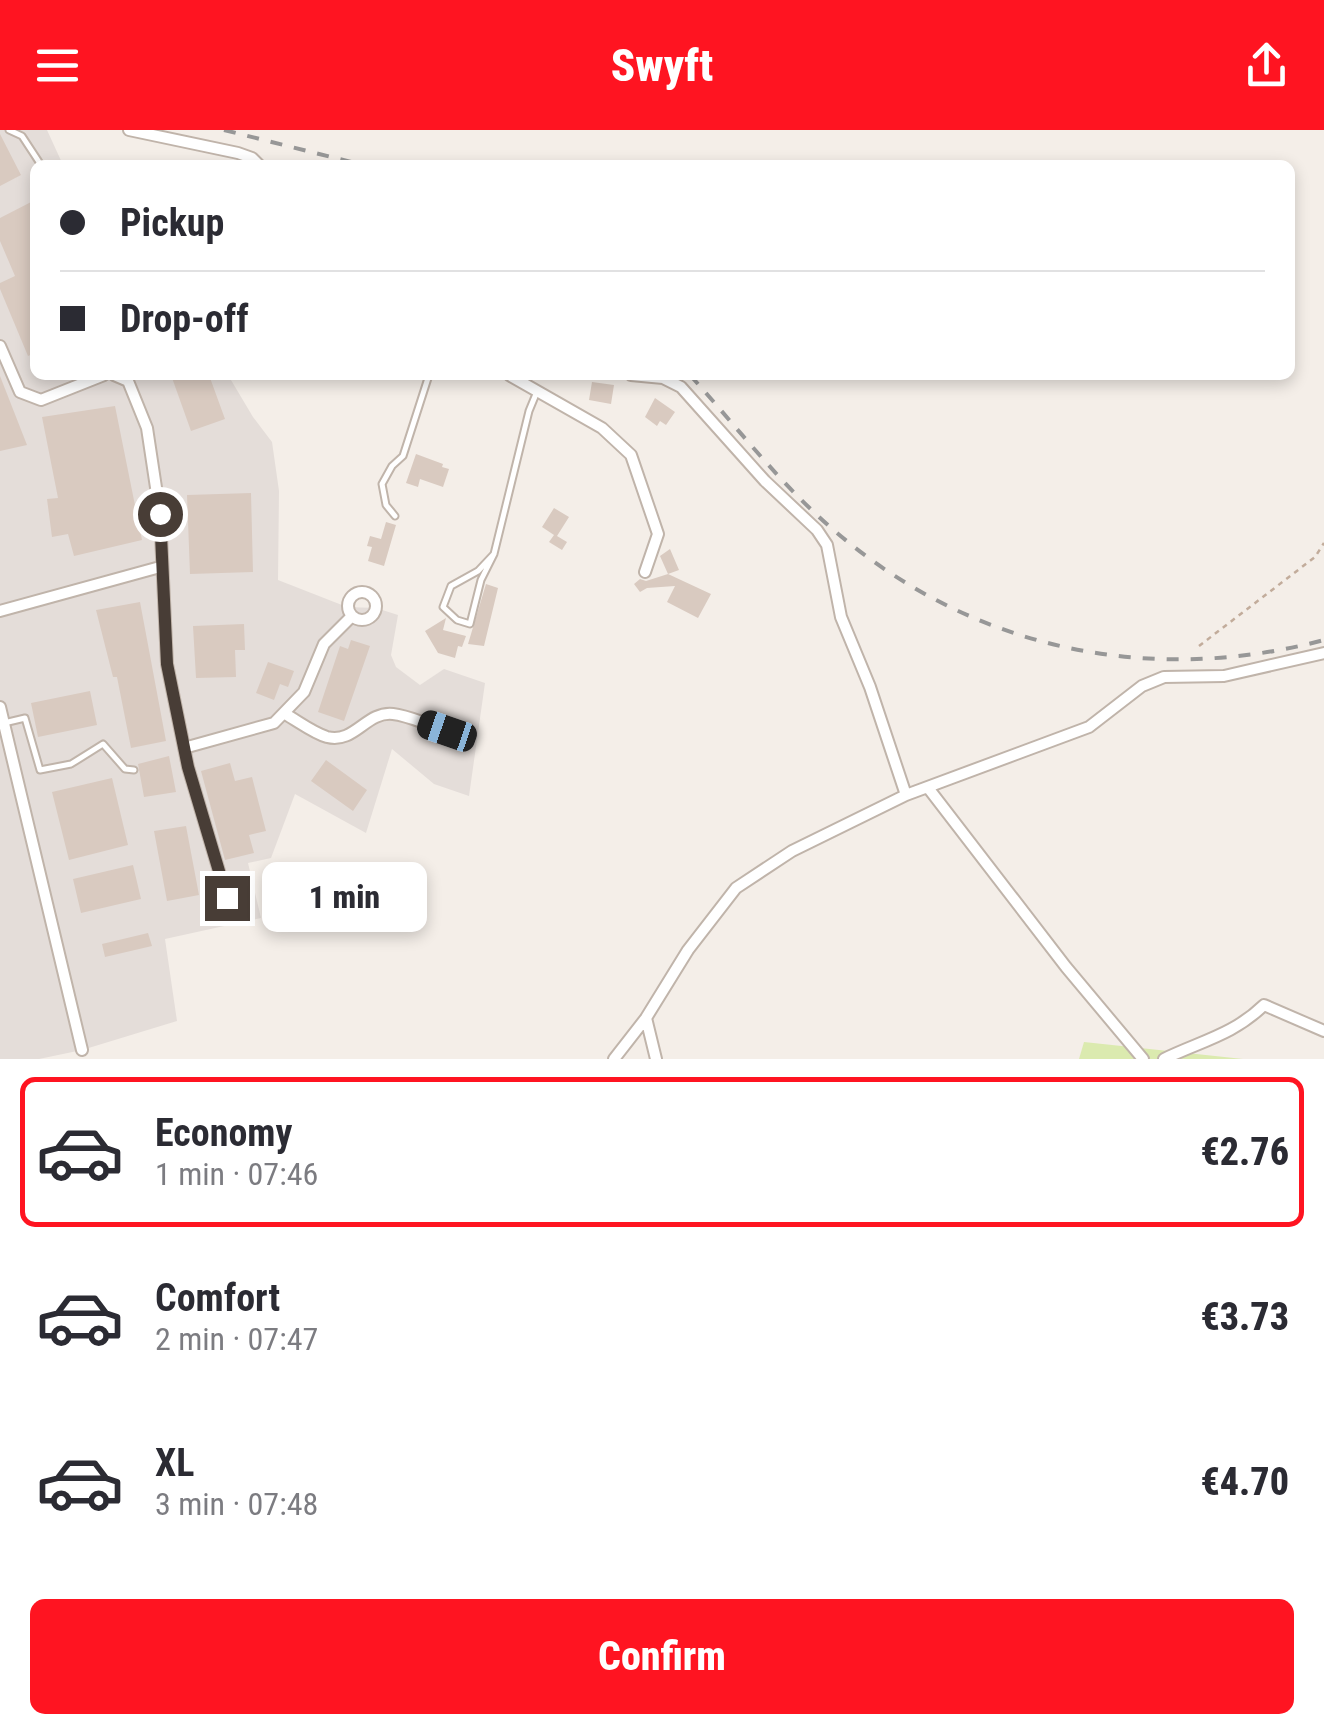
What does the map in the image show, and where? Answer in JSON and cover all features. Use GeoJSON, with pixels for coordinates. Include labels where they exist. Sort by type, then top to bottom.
{"type":"FeatureCollection","features":[{"type":"Feature","properties":{"kind":"street"},"geometry":{"type":"LineString","coordinates":[[130,130],[254,160]]}},
{"type":"Feature","properties":{"kind":"street"},"geometry":{"type":"LineString","coordinates":[[0,346],[20,392],[41,400],[91,380]]}},
{"type":"Feature","properties":{"kind":"street"},"geometry":{"type":"LineString","coordinates":[[126,380],[147,428],[160,514],[167,664],[184,748],[227,898]]}},
{"type":"Feature","properties":{"kind":"street"},"geometry":{"type":"LineString","coordinates":[[519,380],[602,428],[632,455],[658,534],[645,572]]}},
{"type":"Feature","properties":{"kind":"street"},"geometry":{"type":"LineString","coordinates":[[668,380],[681,387],[826,545],[840,617],[870,687],[906,795]]}},
{"type":"Feature","properties":{"kind":"street"},"geometry":{"type":"LineString","coordinates":[[0,611],[160,566]]}},
{"type":"Feature","properties":{"kind":"street"},"geometry":{"type":"LineString","coordinates":[[184,748],[259,729],[285,714],[304,692],[324,644],[352,616]]}},
{"type":"Feature","properties":{"kind":"street"},"geometry":{"type":"LineString","coordinates":[[614,1059],[646,1018],[688,950],[736,888],[792,851],[906,795],[1088,727],[1142,686],[1164,677],[1224,676],[1324,653]]}},
{"type":"Feature","properties":{"kind":"street"},"geometry":{"type":"LineString","coordinates":[[0,707],[82,1050]]}},
{"type":"Feature","properties":{"kind":"street"},"geometry":{"type":"LineString","coordinates":[[285,714],[327,737],[353,734],[374,716],[387,713],[447,731],[462,728]]}},
{"type":"Feature","properties":{"kind":"street"},"geometry":{"type":"LineString","coordinates":[[929,789],[1066,967],[1143,1059]]}},
{"type":"Feature","properties":{"kind":"street"},"geometry":{"type":"LineString","coordinates":[[1164,1059],[1213,1041],[1251,1018],[1264,1005],[1324,1031]]}},
{"type":"Feature","properties":{"kind":"street"},"geometry":{"type":"LineString","coordinates":[[646,1018],[656,1059]]}},
{"type":"Feature","properties":{"kind":"lane"},"geometry":{"type":"LineString","coordinates":[[9,130],[22,136],[38,160]]}},
{"type":"Feature","properties":{"kind":"lane"},"geometry":{"type":"LineString","coordinates":[[395,516],[386,505],[382,484],[403,456],[427,380]]}},
{"type":"Feature","properties":{"kind":"lane"},"geometry":{"type":"LineString","coordinates":[[494,554],[478,571],[451,586],[443,608],[446,613],[470,624],[481,580],[494,554],[528,411],[538,391]]}},
{"type":"Feature","properties":{"kind":"lane"},"geometry":{"type":"LineString","coordinates":[[4,723],[25,718],[40,770],[71,764],[103,744],[126,769],[134,770]]}},
{"type":"Feature","properties":{"kind":"path"},"geometry":{"type":"LineString","coordinates":[[1198,646],[1314,557],[1324,544]]}},
{"type":"Feature","properties":{"kind":"shaded area"},"geometry":{"type":"Polygon","coordinates":[[[0,130],[47,130],[61,160],[30,160],[30,380],[231,380],[272,442],[279,491],[278,580],[347,607],[376,608],[398,615],[391,655],[396,667],[420,685],[444,669],[485,683],[469,796],[434,784],[392,749],[366,833],[295,794],[271,858],[248,863],[261,918],[165,939],[177,1021],[82,1050],[39,1059],[0,1059],[0,130]]]}},
{"type":"Feature","properties":{"kind":"green space"},"geometry":{"type":"Polygon","coordinates":[[[1084,1042],[1243,1059],[1079,1059],[1084,1042]]]}},
{"type":"Feature","properties":{"kind":"building"},"geometry":{"type":"Polygon","coordinates":[[[0,134],[21,175],[0,186],[0,134]]]}},
{"type":"Feature","properties":{"kind":"building"},"geometry":{"type":"Polygon","coordinates":[[[30,203],[28,356],[0,289],[0,283],[15,276],[0,241],[0,218],[30,203]]]}},
{"type":"Feature","properties":{"kind":"building"},"geometry":{"type":"Polygon","coordinates":[[[0,376],[27,445],[0,451],[0,376]]]}},
{"type":"Feature","properties":{"kind":"building"},"geometry":{"type":"Polygon","coordinates":[[[173,380],[211,380],[225,419],[191,431],[173,380]]]}},
{"type":"Feature","properties":{"kind":"building"},"geometry":{"type":"Polygon","coordinates":[[[592,382],[614,385],[611,404],[589,400],[592,382]]]}},
{"type":"Feature","properties":{"kind":"building"},"geometry":{"type":"Polygon","coordinates":[[[655,398],[675,412],[666,425],[660,421],[657,426],[645,417],[655,398]]]}},
{"type":"Feature","properties":{"kind":"building"},"geometry":{"type":"Polygon","coordinates":[[[115,406],[142,540],[74,556],[68,534],[52,537],[47,499],[58,498],[42,417],[115,406]]]}},
{"type":"Feature","properties":{"kind":"building"},"geometry":{"type":"Polygon","coordinates":[[[416,454],[449,469],[443,487],[420,479],[418,487],[406,483],[416,454]]]}},
{"type":"Feature","properties":{"kind":"building"},"geometry":{"type":"Polygon","coordinates":[[[251,493],[253,572],[190,574],[187,495],[251,493]]]}},
{"type":"Feature","properties":{"kind":"building"},"geometry":{"type":"Polygon","coordinates":[[[554,508],[569,517],[557,536],[567,542],[562,550],[549,542],[554,535],[542,527],[554,508]]]}},
{"type":"Feature","properties":{"kind":"building"},"geometry":{"type":"Polygon","coordinates":[[[386,522],[396,525],[384,566],[368,561],[372,547],[367,546],[370,536],[381,539],[386,522]]]}},
{"type":"Feature","properties":{"kind":"building"},"geometry":{"type":"Polygon","coordinates":[[[670,549],[679,570],[668,574],[660,556],[670,549]]]}},
{"type":"Feature","properties":{"kind":"building"},"geometry":{"type":"Polygon","coordinates":[[[668,574],[711,594],[698,618],[667,602],[675,586],[640,592],[634,584],[640,579],[646,581],[668,574]]]}},
{"type":"Feature","properties":{"kind":"building"},"geometry":{"type":"Polygon","coordinates":[[[486,584],[498,588],[484,646],[468,644],[486,584]]]}},
{"type":"Feature","properties":{"kind":"building"},"geometry":{"type":"Polygon","coordinates":[[[140,602],[166,741],[131,748],[117,677],[113,677],[96,610],[140,602]]]}},
{"type":"Feature","properties":{"kind":"building"},"geometry":{"type":"Polygon","coordinates":[[[446,618],[443,630],[466,636],[455,658],[438,653],[425,631],[446,618]]]}},
{"type":"Feature","properties":{"kind":"building"},"geometry":{"type":"Polygon","coordinates":[[[244,624],[245,650],[235,650],[236,677],[196,678],[193,626],[244,624]]]}},
{"type":"Feature","properties":{"kind":"building"},"geometry":{"type":"Polygon","coordinates":[[[351,640],[370,646],[344,721],[318,712],[340,646],[348,649],[351,640]]]}},
{"type":"Feature","properties":{"kind":"building"},"geometry":{"type":"Polygon","coordinates":[[[268,662],[294,671],[288,687],[280,684],[274,700],[256,693],[268,662]]]}},
{"type":"Feature","properties":{"kind":"building"},"geometry":{"type":"Polygon","coordinates":[[[90,691],[97,725],[38,737],[31,703],[90,691]]]}},
{"type":"Feature","properties":{"kind":"building"},"geometry":{"type":"Polygon","coordinates":[[[169,756],[176,792],[144,797],[138,764],[169,756]]]}},
{"type":"Feature","properties":{"kind":"building"},"geometry":{"type":"Polygon","coordinates":[[[326,760],[367,790],[353,811],[311,781],[326,760]]]}},
{"type":"Feature","properties":{"kind":"building"},"geometry":{"type":"Polygon","coordinates":[[[230,763],[235,781],[252,777],[266,831],[249,835],[254,853],[225,860],[201,771],[230,763]]]}},
{"type":"Feature","properties":{"kind":"building"},"geometry":{"type":"Polygon","coordinates":[[[112,778],[128,845],[69,860],[52,792],[112,778]]]}},
{"type":"Feature","properties":{"kind":"building"},"geometry":{"type":"Polygon","coordinates":[[[186,826],[199,895],[167,901],[154,831],[186,826]]]}},
{"type":"Feature","properties":{"kind":"building"},"geometry":{"type":"Polygon","coordinates":[[[133,865],[141,899],[81,913],[73,879],[133,865]]]}},
{"type":"Feature","properties":{"kind":"building"},"geometry":{"type":"Polygon","coordinates":[[[148,933],[152,946],[105,957],[102,944],[148,933]]]}},
{"type":"Feature","properties":{"kind":"railway"},"geometry":{"type":"LineString","coordinates":[[224,130],[343,160]]}},
{"type":"Feature","properties":{"kind":"railway"},"geometry":{"type":"LineString","coordinates":[[694,380],[774,471],[829,526],[883,568],[940,602],[1000,628],[1062,646],[1126,657],[1191,659],[1258,654],[1324,640]]}},
{"type":"Feature","properties":{"kind":"route"},"geometry":{"type":"LineString","coordinates":[[160,514],[167,664],[188,767],[227,898]]}}]}
